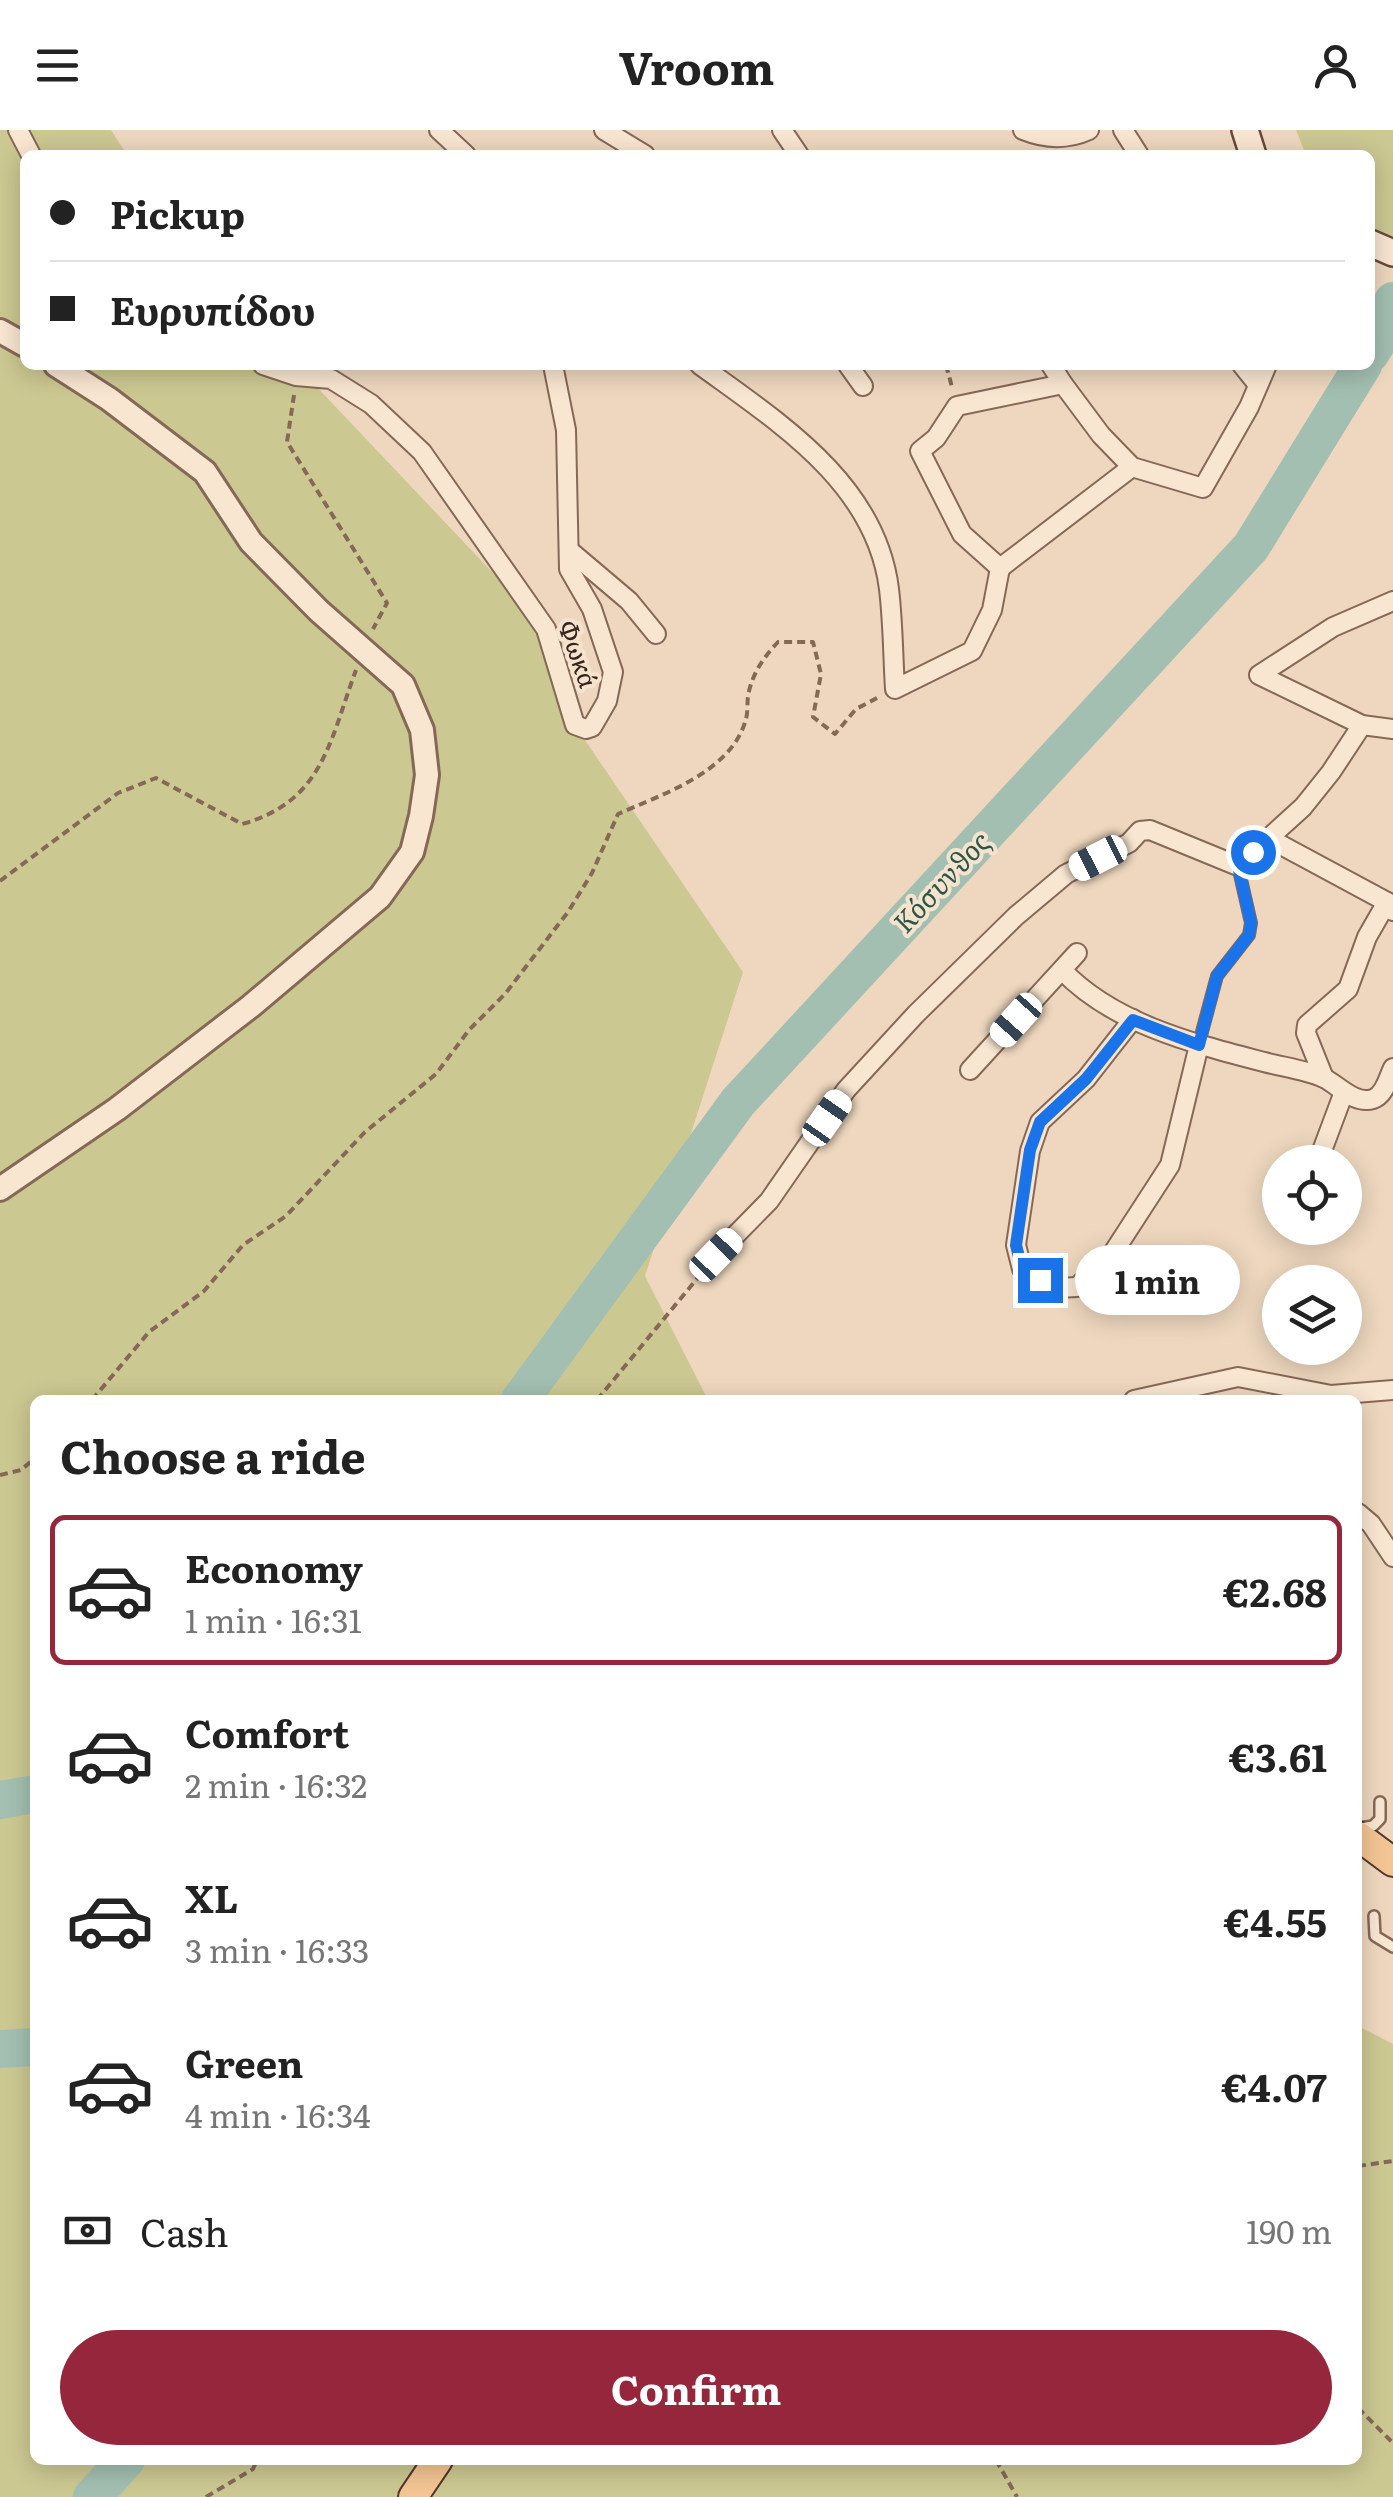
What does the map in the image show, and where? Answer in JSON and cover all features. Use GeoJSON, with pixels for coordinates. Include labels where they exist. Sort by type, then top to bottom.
{"type":"FeatureCollection","features":[{"type":"Feature","properties":{"kind":"main road"},"geometry":{"type":"LineString","coordinates":[[1362,1836],[1393,1862]]}},
{"type":"Feature","properties":{"kind":"main road"},"geometry":{"type":"LineString","coordinates":[[413,2497],[435,2465]]}},
{"type":"Feature","properties":{"kind":"street"},"geometry":{"type":"LineString","coordinates":[[439,130],[461,150]]}},
{"type":"Feature","properties":{"kind":"street"},"geometry":{"type":"LineString","coordinates":[[604,130],[638,150]]}},
{"type":"Feature","properties":{"kind":"street"},"geometry":{"type":"LineString","coordinates":[[1023,130],[1039,137],[1058,138],[1089,130]]}},
{"type":"Feature","properties":{"kind":"street"},"geometry":{"type":"LineString","coordinates":[[0,1189],[117,1110],[251,1006],[380,897],[412,852],[427,775],[422,730],[404,685],[319,611],[251,542],[205,472],[64,370]]}},
{"type":"Feature","properties":{"kind":"street"},"geometry":{"type":"LineString","coordinates":[[278,370],[296,376]]}},
{"type":"Feature","properties":{"kind":"street","name":"Φωκά"},"geometry":{"type":"LineString","coordinates":[[296,376],[331,380],[371,404],[422,452],[546,628],[573,720],[579,728],[586,729],[592,727],[607,701],[613,672],[592,609],[568,569],[566,430],[555,370]]}},
{"type":"Feature","properties":{"kind":"street"},"geometry":{"type":"LineString","coordinates":[[707,370],[804,440],[845,488],[872,532],[889,585],[894,690],[972,651],[992,610],[1000,568],[1132,467]]}},
{"type":"Feature","properties":{"kind":"street"},"geometry":{"type":"LineString","coordinates":[[851,370],[862,386]]}},
{"type":"Feature","properties":{"kind":"street"},"geometry":{"type":"LineString","coordinates":[[1054,370],[1101,435],[1132,467],[1203,488],[1266,370]]}},
{"type":"Feature","properties":{"kind":"street"},"geometry":{"type":"LineString","coordinates":[[1246,370],[1258,385]]}},
{"type":"Feature","properties":{"kind":"street"},"geometry":{"type":"LineString","coordinates":[[1000,568],[962,534],[920,451],[936,438],[957,406],[1063,384]]}},
{"type":"Feature","properties":{"kind":"street"},"geometry":{"type":"LineString","coordinates":[[570,551],[629,601],[656,634]]}},
{"type":"Feature","properties":{"kind":"street"},"geometry":{"type":"LineString","coordinates":[[1393,601],[1333,627],[1259,675],[1362,725],[1393,728]]}},
{"type":"Feature","properties":{"kind":"street"},"geometry":{"type":"LineString","coordinates":[[716,1255],[769,1201],[858,1077],[1016,916],[1066,874],[1128,843],[1140,831],[1150,830],[1238,866],[1303,807],[1332,772],[1362,725]]}},
{"type":"Feature","properties":{"kind":"street"},"geometry":{"type":"LineString","coordinates":[[1268,838],[1390,906],[1367,937],[1348,989],[1307,1024],[1306,1033],[1324,1078]]}},
{"type":"Feature","properties":{"kind":"street"},"geometry":{"type":"LineString","coordinates":[[970,1070],[1077,953]]}},
{"type":"Feature","properties":{"kind":"street"},"geometry":{"type":"LineString","coordinates":[[1062,970],[1093,996],[1133,1020],[1199,1045],[1324,1078],[1363,1100],[1373,1099],[1383,1091],[1393,1068]]}},
{"type":"Feature","properties":{"kind":"street"},"geometry":{"type":"LineString","coordinates":[[1133,1020],[1086,1079],[1040,1122],[1030,1150],[1016,1245],[1022,1269],[1057,1288],[1078,1287],[1111,1256],[1170,1165],[1199,1045]]}},
{"type":"Feature","properties":{"kind":"street"},"geometry":{"type":"LineString","coordinates":[[1324,1145],[1344,1092]]}},
{"type":"Feature","properties":{"kind":"street"},"geometry":{"type":"LineString","coordinates":[[1157,1395],[1238,1377],[1330,1395],[1393,1390]]}},
{"type":"Feature","properties":{"kind":"street"},"geometry":{"type":"LineString","coordinates":[[1362,1517],[1393,1557]]}},
{"type":"Feature","properties":{"kind":"lane"},"geometry":{"type":"LineString","coordinates":[[1199,1045],[1217,976],[1249,935],[1251,923],[1238,866]]}},
{"type":"Feature","properties":{"kind":"lane"},"geometry":{"type":"LineString","coordinates":[[1362,1831],[1380,1819],[1380,1802]]}},
{"type":"Feature","properties":{"kind":"lane"},"geometry":{"type":"LineString","coordinates":[[1374,1916],[1374,1936],[1393,1947]]}},
{"type":"Feature","properties":{"kind":"path"},"geometry":{"type":"LineString","coordinates":[[0,881],[118,793],[156,778],[242,824],[269,817],[308,786],[323,760],[363,650],[387,602],[287,442],[296,376]]}},
{"type":"Feature","properties":{"kind":"path"},"geometry":{"type":"LineString","coordinates":[[96,1395],[149,1332],[204,1291],[243,1246],[286,1216],[365,1132],[436,1074],[568,912],[592,874],[618,814],[722,760],[737,743],[747,718],[748,696],[760,662],[778,642],[813,642],[821,674],[813,718],[836,734],[856,709],[894,690]]}},
{"type":"Feature","properties":{"kind":"path"},"geometry":{"type":"LineString","coordinates":[[600,1395],[716,1255]]}},
{"type":"Feature","properties":{"kind":"path"},"geometry":{"type":"LineString","coordinates":[[0,1475],[21,1470],[30,1462]]}},
{"type":"Feature","properties":{"kind":"path"},"geometry":{"type":"LineString","coordinates":[[1362,2165],[1393,2160]]}},
{"type":"Feature","properties":{"kind":"path"},"geometry":{"type":"LineString","coordinates":[[1362,2412],[1393,2443]]}},
{"type":"Feature","properties":{"kind":"path"},"geometry":{"type":"LineString","coordinates":[[206,2497],[255,2465]]}},
{"type":"Feature","properties":{"kind":"path"},"geometry":{"type":"LineString","coordinates":[[999,2465],[1017,2497]]}},
{"type":"Feature","properties":{"kind":"shaded area"},"geometry":{"type":"Polygon","coordinates":[[[0,130],[111,130],[124,150],[20,150],[20,370],[301,370],[530,612],[557,699],[743,972],[645,1276],[705,1395],[30,1395],[30,2465],[1362,2465],[1362,2028],[1393,2044],[1393,2497],[0,2497],[0,130]]]}},
{"type":"Feature","properties":{"kind":"shaded area"},"geometry":{"type":"Polygon","coordinates":[[[1296,130],[1393,130],[1393,239],[1375,234],[1375,150],[1304,150],[1296,130]]]}},
{"type":"Feature","properties":{"kind":"waterway","name":"Κόσυνθος"},"geometry":{"type":"LineString","coordinates":[[1375,346],[1390,322],[1393,301]]}},
{"type":"Feature","properties":{"kind":"waterway","name":"Κόσυνθος"},"geometry":{"type":"LineString","coordinates":[[524,1395],[738,1102],[1251,547],[1360,370]]}},
{"type":"Feature","properties":{"kind":"waterway","name":"Κόσυνθος"},"geometry":{"type":"LineString","coordinates":[[0,1800],[30,1795]]}},
{"type":"Feature","properties":{"kind":"waterway","name":"Κόσυνθος"},"geometry":{"type":"LineString","coordinates":[[0,2049],[30,2047]]}},
{"type":"Feature","properties":{"kind":"waterway","name":"Κόσυνθος"},"geometry":{"type":"LineString","coordinates":[[92,2497],[121,2465]]}},
{"type":"Feature","properties":{"kind":"route"},"geometry":{"type":"LineString","coordinates":[[1040,1280],[1022,1269],[1016,1245],[1030,1150],[1040,1122],[1086,1079],[1133,1020],[1199,1045],[1217,976],[1249,935],[1251,923],[1238,866],[1253,852]]}}]}
